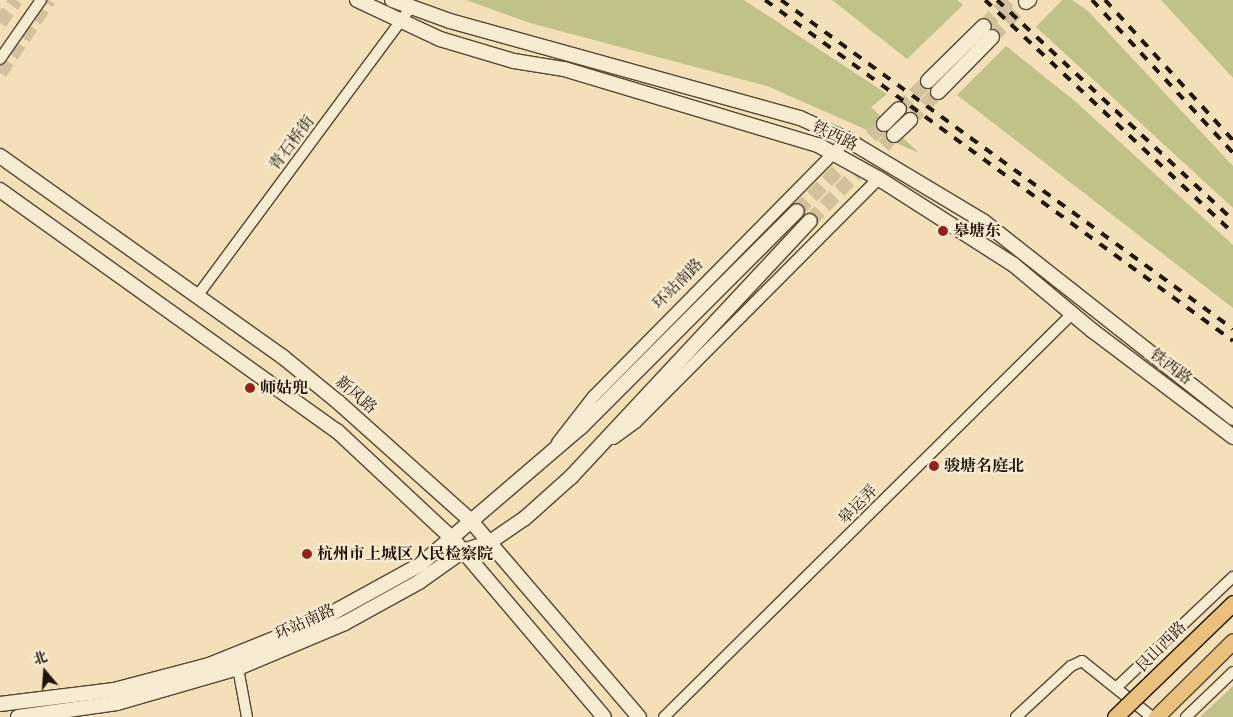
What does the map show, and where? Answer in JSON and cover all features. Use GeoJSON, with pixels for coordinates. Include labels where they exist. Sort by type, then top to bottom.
{"type":"FeatureCollection","features":[{"type":"Feature","properties":{"kind":"main road","name":"铁西路"},"geometry":{"type":"LineString","coordinates":[[357,0],[440,40],[514,61],[564,69],[782,132],[832,153],[878,178],[1014,265],[1233,437]]}},
{"type":"Feature","properties":{"kind":"main road","name":"铁西路"},"geometry":{"type":"LineString","coordinates":[[392,0],[410,9],[800,118],[846,139],[983,221],[1233,418]]}},
{"type":"Feature","properties":{"kind":"main road"},"geometry":{"type":"LineString","coordinates":[[928,81],[988,32],[938,92]]}},
{"type":"Feature","properties":{"kind":"main road"},"geometry":{"type":"LineString","coordinates":[[884,124],[899,109]]}},
{"type":"Feature","properties":{"kind":"main road"},"geometry":{"type":"LineString","coordinates":[[894,135],[910,120]]}},
{"type":"Feature","properties":{"kind":"main road","name":"新风路"},"geometry":{"type":"LineString","coordinates":[[0,156],[198,296],[317,385],[470,521],[639,717]]}},
{"type":"Feature","properties":{"kind":"main road"},"geometry":{"type":"LineString","coordinates":[[0,190],[337,431],[453,539],[604,717]]}},
{"type":"Feature","properties":{"kind":"main road","name":"环站南路"},"geometry":{"type":"LineString","coordinates":[[0,704],[114,690],[227,658],[304,628],[354,603],[421,564],[453,539],[470,521],[581,427],[797,211]]}},
{"type":"Feature","properties":{"kind":"main road","name":"环站南路"},"geometry":{"type":"LineString","coordinates":[[18,717],[117,703],[238,668],[293,648],[368,611],[463,551],[490,542],[525,518],[571,477],[810,220]]}},
{"type":"Feature","properties":{"kind":"main road","name":"艮山西路"},"geometry":{"type":"LineString","coordinates":[[1115,717],[1233,602]]}},
{"type":"Feature","properties":{"kind":"main road"},"geometry":{"type":"LineString","coordinates":[[1156,717],[1233,641]]}},
{"type":"Feature","properties":{"kind":"street"},"geometry":{"type":"LineString","coordinates":[[0,59],[41,0]]}},
{"type":"Feature","properties":{"kind":"street","name":"青石桥街"},"geometry":{"type":"LineString","coordinates":[[198,296],[410,9]]}},
{"type":"Feature","properties":{"kind":"street","name":"环站南路"},"geometry":{"type":"LineString","coordinates":[[543,460],[593,396],[846,139]]}},
{"type":"Feature","properties":{"kind":"street","name":"环站南路"},"geometry":{"type":"LineString","coordinates":[[571,477],[606,442],[636,422],[878,178]]}},
{"type":"Feature","properties":{"kind":"street","name":"皋运弄"},"geometry":{"type":"LineString","coordinates":[[664,717],[1073,313]]}},
{"type":"Feature","properties":{"kind":"street","name":"艮山西路"},"geometry":{"type":"LineString","coordinates":[[1117,687],[1233,577]]}},
{"type":"Feature","properties":{"kind":"street"},"geometry":{"type":"LineString","coordinates":[[1016,717],[1071,666],[1082,661],[1117,687],[1152,717]]}},
{"type":"Feature","properties":{"kind":"street"},"geometry":{"type":"LineString","coordinates":[[238,668],[247,717]]}},
{"type":"Feature","properties":{"kind":"street"},"geometry":{"type":"LineString","coordinates":[[1186,717],[1233,672]]}},
{"type":"Feature","properties":{"kind":"green space"},"geometry":{"type":"Polygon","coordinates":[[[466,0],[744,0],[887,94],[871,107],[919,153],[767,86],[530,23],[466,0]]]}},
{"type":"Feature","properties":{"kind":"green space"},"geometry":{"type":"Polygon","coordinates":[[[832,0],[958,0],[963,5],[907,59],[832,0]]]}},
{"type":"Feature","properties":{"kind":"green space"},"geometry":{"type":"Polygon","coordinates":[[[1062,0],[1072,0],[1088,11],[1233,166],[1233,208],[1036,27],[1062,0]]]}},
{"type":"Feature","properties":{"kind":"green space"},"geometry":{"type":"Polygon","coordinates":[[[1161,0],[1233,0],[1233,78],[1161,0]]]}},
{"type":"Feature","properties":{"kind":"green space"},"geometry":{"type":"Polygon","coordinates":[[[1006,46],[1076,102],[1233,245],[1233,308],[957,95],[1006,46]]]}},
{"type":"Feature","properties":{"kind":"green space"},"geometry":{"type":"Polygon","coordinates":[[[1233,686],[1233,717],[1200,717],[1233,686]]]}},
{"type":"Feature","properties":{"kind":"tunnel"},"geometry":{"type":"LineString","coordinates":[[0,23],[16,0]]}},
{"type":"Feature","properties":{"kind":"tunnel"},"geometry":{"type":"LineString","coordinates":[[0,73],[49,0]]}},
{"type":"Feature","properties":{"kind":"tunnel"},"geometry":{"type":"LineString","coordinates":[[984,26],[1009,0]]}},
{"type":"Feature","properties":{"kind":"tunnel"},"geometry":{"type":"LineString","coordinates":[[992,37],[1026,2]]}},
{"type":"Feature","properties":{"kind":"tunnel"},"geometry":{"type":"LineString","coordinates":[[899,109],[928,81]]}},
{"type":"Feature","properties":{"kind":"tunnel"},"geometry":{"type":"LineString","coordinates":[[910,120],[938,92]]}},
{"type":"Feature","properties":{"kind":"tunnel"},"geometry":{"type":"LineString","coordinates":[[797,211],[884,124]]}},
{"type":"Feature","properties":{"kind":"tunnel"},"geometry":{"type":"LineString","coordinates":[[810,221],[894,135]]}},
{"type":"Feature","properties":{"kind":"railway"},"geometry":{"type":"LineString","coordinates":[[765,0],[1233,341]]}},
{"type":"Feature","properties":{"kind":"railway"},"geometry":{"type":"LineString","coordinates":[[781,0],[1233,329]]}},
{"type":"Feature","properties":{"kind":"railway"},"geometry":{"type":"LineString","coordinates":[[985,0],[1233,233]]}},
{"type":"Feature","properties":{"kind":"railway"},"geometry":{"type":"LineString","coordinates":[[997,0],[1233,220]]}},
{"type":"Feature","properties":{"kind":"railway"},"geometry":{"type":"LineString","coordinates":[[1092,0],[1233,153]]}},
{"type":"Feature","properties":{"kind":"railway"},"geometry":{"type":"LineString","coordinates":[[1105,0],[1233,140]]}},
{"type":"Feature","properties":{"kind":"place","name":"皋塘东"},"geometry":{"type":"Point","coordinates":[943,231]}},
{"type":"Feature","properties":{"kind":"place","name":"师姑兜"},"geometry":{"type":"Point","coordinates":[250,388]}},
{"type":"Feature","properties":{"kind":"place","name":"骏塘名庭北"},"geometry":{"type":"Point","coordinates":[934,466]}},
{"type":"Feature","properties":{"kind":"place","name":"杭州市上城区人民检察院"},"geometry":{"type":"Point","coordinates":[307,554]}}]}
